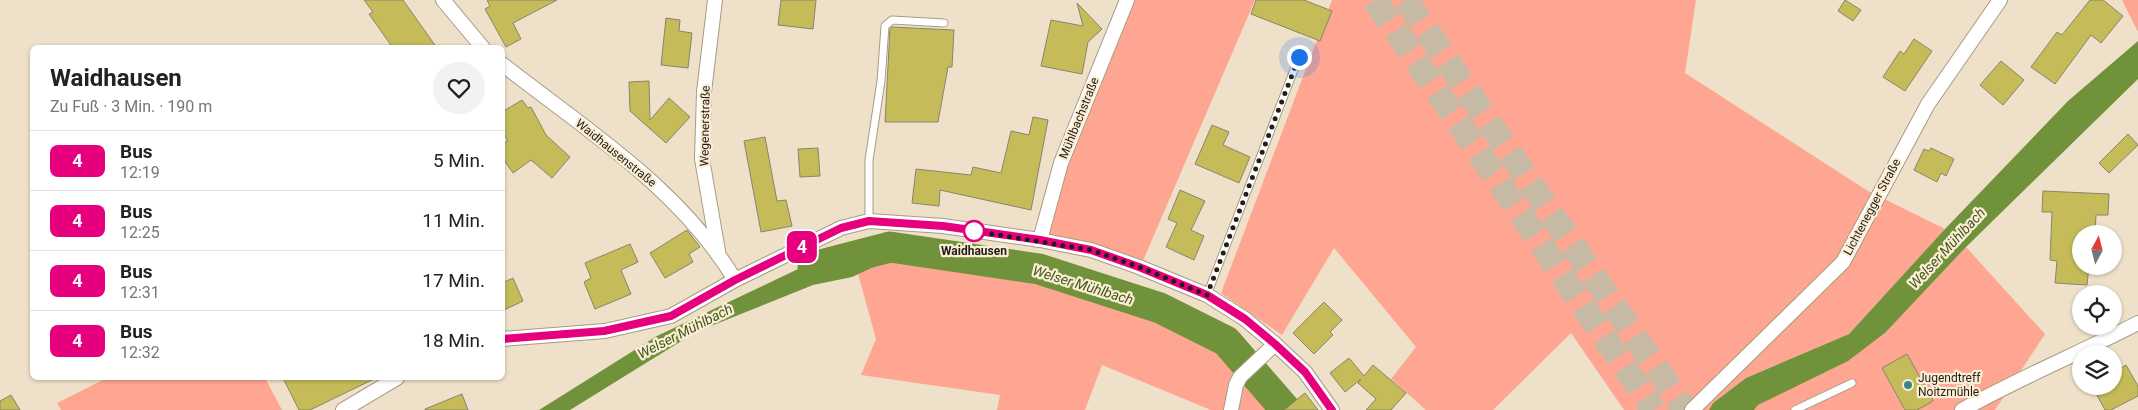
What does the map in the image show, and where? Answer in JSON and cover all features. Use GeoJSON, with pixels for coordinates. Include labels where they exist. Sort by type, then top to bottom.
{"type":"FeatureCollection","features":[{"type":"Feature","properties":{"kind":"street"},"geometry":{"type":"LineString","coordinates":[[443,0],[480,45]]}},
{"type":"Feature","properties":{"kind":"street","name":"Wegenerstraße"},"geometry":{"type":"LineString","coordinates":[[715,0],[704,92],[702,159],[718,252]]}},
{"type":"Feature","properties":{"kind":"street","name":"Mühlbachstraße"},"geometry":{"type":"LineString","coordinates":[[1040,240],[1060,163],[1127,0]]}},
{"type":"Feature","properties":{"kind":"street","name":"Lichtenegger Straße"},"geometry":{"type":"LineString","coordinates":[[1692,410],[1843,262],[1928,104],[2000,0]]}},
{"type":"Feature","properties":{"kind":"street","name":"Waidhausenstraße"},"geometry":{"type":"LineString","coordinates":[[505,66],[654,182],[718,252],[735,280]]}},
{"type":"Feature","properties":{"kind":"street"},"geometry":{"type":"LineString","coordinates":[[505,339],[604,331],[671,316],[735,280],[841,228],[869,221],[943,226],[1040,240],[1091,250],[1139,267],[1207,295],[1245,319],[1275,344],[1305,372],[1332,410]]}},
{"type":"Feature","properties":{"kind":"street"},"geometry":{"type":"LineString","coordinates":[[1962,410],[2000,388],[2078,354],[2138,322]]}},
{"type":"Feature","properties":{"kind":"street"},"geometry":{"type":"LineString","coordinates":[[1231,410],[1236,385],[1240,377],[1275,344]]}},
{"type":"Feature","properties":{"kind":"street"},"geometry":{"type":"LineString","coordinates":[[343,410],[393,380]]}},
{"type":"Feature","properties":{"kind":"lane"},"geometry":{"type":"LineString","coordinates":[[869,221],[869,160],[881,81],[885,26],[892,20],[944,24]]}},
{"type":"Feature","properties":{"kind":"lane"},"geometry":{"type":"LineString","coordinates":[[1207,295],[1299,57]]}},
{"type":"Feature","properties":{"kind":"lane"},"geometry":{"type":"LineString","coordinates":[[1795,410],[1852,383]]}},
{"type":"Feature","properties":{"kind":"shaded area"},"geometry":{"type":"Polygon","coordinates":[[[1128,0],[1255,0],[1142,263],[1041,234],[1128,0]]]}},
{"type":"Feature","properties":{"kind":"shaded area"},"geometry":{"type":"Polygon","coordinates":[[[1332,0],[1696,0],[1685,73],[1868,191],[1945,229],[1849,334],[1746,378],[1713,403],[1709,410],[1624,410],[1571,333],[1493,410],[1426,410],[1391,379],[1416,347],[1334,248],[1282,335],[1221,293],[1332,0]]]}},
{"type":"Feature","properties":{"kind":"shaded area"},"geometry":{"type":"Polygon","coordinates":[[[2122,0],[2138,0],[2138,32],[2122,0]]]}},
{"type":"Feature","properties":{"kind":"shaded area"},"geometry":{"type":"Polygon","coordinates":[[[1966,247],[2045,334],[1995,410],[1754,410],[1758,405],[1886,332],[1966,247]]]}},
{"type":"Feature","properties":{"kind":"shaded area"},"geometry":{"type":"Polygon","coordinates":[[[889,260],[1036,276],[1154,313],[1219,344],[1246,371],[1277,410],[1211,410],[1102,365],[1085,410],[997,410],[1000,395],[861,375],[876,339],[858,274],[889,260]]]}},
{"type":"Feature","properties":{"kind":"shaded area"},"geometry":{"type":"Polygon","coordinates":[[[103,380],[266,380],[282,410],[61,410],[57,403],[103,380]]]}},
{"type":"Feature","properties":{"kind":"water"},"geometry":{"type":"Polygon","coordinates":[[[2138,41],[2138,79],[1966,247],[1886,332],[1848,361],[1758,405],[1754,410],[1709,410],[1713,403],[1746,378],[1849,334],[1945,229],[2068,101],[2138,41]]]}},
{"type":"Feature","properties":{"kind":"water"},"geometry":{"type":"Polygon","coordinates":[[[890,247],[1039,269],[1160,308],[1226,341],[1258,368],[1291,410],[1277,410],[1246,371],[1219,344],[1154,313],[1036,276],[889,260],[852,277],[813,285],[696,332],[570,410],[539,410],[657,336],[796,270],[890,247]]]}},
{"type":"Feature","properties":{"kind":"building"},"geometry":{"type":"Polygon","coordinates":[[[364,0],[403,0],[435,45],[391,45],[369,14],[373,12],[364,0]]]}},
{"type":"Feature","properties":{"kind":"building"},"geometry":{"type":"Polygon","coordinates":[[[487,0],[557,0],[513,23],[521,39],[506,47],[485,9],[490,6],[487,0]]]}},
{"type":"Feature","properties":{"kind":"building"},"geometry":{"type":"Polygon","coordinates":[[[781,0],[816,0],[813,29],[778,25],[781,0]]]}},
{"type":"Feature","properties":{"kind":"building"},"geometry":{"type":"Polygon","coordinates":[[[1256,0],[1304,0],[1332,11],[1320,41],[1251,14],[1256,0]]]}},
{"type":"Feature","properties":{"kind":"building"},"geometry":{"type":"Polygon","coordinates":[[[1845,0],[1861,10],[1853,21],[1838,11],[1845,0]]]}},
{"type":"Feature","properties":{"kind":"building"},"geometry":{"type":"Polygon","coordinates":[[[2090,0],[2103,0],[2123,16],[2101,43],[2091,35],[2055,84],[2031,67],[2057,32],[2062,35],[2090,0]]]}},
{"type":"Feature","properties":{"kind":"building"},"geometry":{"type":"Polygon","coordinates":[[[1077,3],[1102,29],[1088,42],[1082,74],[1041,66],[1051,20],[1083,26],[1077,3]]]}},
{"type":"Feature","properties":{"kind":"building"},"geometry":{"type":"Polygon","coordinates":[[[666,18],[680,20],[679,31],[692,33],[688,68],[661,65],[666,18]]]}},
{"type":"Feature","properties":{"kind":"building"},"geometry":{"type":"Polygon","coordinates":[[[892,27],[954,30],[952,67],[948,67],[938,122],[885,122],[890,29],[892,27]]]}},
{"type":"Feature","properties":{"kind":"building"},"geometry":{"type":"Polygon","coordinates":[[[1914,39],[1932,51],[1905,91],[1883,77],[1900,51],[1904,54],[1914,39]]]}},
{"type":"Feature","properties":{"kind":"building"},"geometry":{"type":"Polygon","coordinates":[[[2001,61],[2024,80],[2003,105],[1980,85],[2001,61]]]}},
{"type":"Feature","properties":{"kind":"building"},"geometry":{"type":"Polygon","coordinates":[[[649,81],[650,120],[669,98],[690,117],[666,143],[630,111],[629,82],[649,81]]]}},
{"type":"Feature","properties":{"kind":"building"},"geometry":{"type":"Polygon","coordinates":[[[522,100],[528,108],[531,107],[546,135],[570,157],[552,178],[531,160],[513,173],[505,161],[505,142],[508,141],[505,136],[505,110],[522,100]]]}},
{"type":"Feature","properties":{"kind":"building"},"geometry":{"type":"Polygon","coordinates":[[[1033,117],[1048,120],[1031,210],[940,190],[939,206],[912,203],[916,169],[971,175],[973,167],[1001,173],[1011,131],[1029,135],[1033,117]]]}},
{"type":"Feature","properties":{"kind":"building"},"geometry":{"type":"Polygon","coordinates":[[[1212,125],[1229,132],[1223,145],[1250,157],[1239,183],[1195,164],[1212,125]]]}},
{"type":"Feature","properties":{"kind":"building"},"geometry":{"type":"Polygon","coordinates":[[[2128,134],[2138,145],[2109,173],[2099,163],[2128,134]]]}},
{"type":"Feature","properties":{"kind":"building"},"geometry":{"type":"Polygon","coordinates":[[[765,137],[777,201],[786,200],[792,226],[761,232],[744,141],[765,137]]]}},
{"type":"Feature","properties":{"kind":"building"},"geometry":{"type":"Polygon","coordinates":[[[818,148],[820,176],[800,177],[798,149],[818,148]]]}},
{"type":"Feature","properties":{"kind":"building"},"geometry":{"type":"Polygon","coordinates":[[[1931,148],[1954,159],[1946,176],[1941,173],[1937,182],[1914,170],[1924,149],[1929,151],[1931,148]]]}},
{"type":"Feature","properties":{"kind":"building"},"geometry":{"type":"Polygon","coordinates":[[[1180,190],[1205,201],[1191,230],[1204,236],[1194,260],[1166,247],[1177,223],[1168,219],[1180,190]]]}},
{"type":"Feature","properties":{"kind":"building"},"geometry":{"type":"Polygon","coordinates":[[[2043,191],[2109,194],[2108,215],[2096,215],[2095,225],[2072,225],[2072,275],[2088,275],[2087,285],[2055,283],[2057,261],[2050,260],[2052,212],[2042,212],[2043,191]]]}},
{"type":"Feature","properties":{"kind":"building"},"geometry":{"type":"Polygon","coordinates":[[[687,230],[700,247],[689,254],[693,262],[665,278],[650,253],[687,230]]]}},
{"type":"Feature","properties":{"kind":"building"},"geometry":{"type":"Polygon","coordinates":[[[630,244],[638,262],[621,270],[631,294],[595,309],[584,282],[591,278],[585,263],[630,244]]]}},
{"type":"Feature","properties":{"kind":"building"},"geometry":{"type":"Polygon","coordinates":[[[513,278],[523,301],[505,310],[505,282],[513,278]]]}},
{"type":"Feature","properties":{"kind":"building"},"geometry":{"type":"Polygon","coordinates":[[[1324,302],[1342,320],[1330,332],[1333,335],[1314,354],[1293,333],[1324,302]]]}},
{"type":"Feature","properties":{"kind":"building","name":"Jugendtreff Noitzmühle"},"geometry":{"type":"Polygon","coordinates":[[[1907,354],[1933,401],[1917,410],[1905,410],[1882,368],[1907,354]]]}},
{"type":"Feature","properties":{"kind":"building"},"geometry":{"type":"Polygon","coordinates":[[[1349,358],[1364,376],[1373,365],[1406,393],[1391,410],[1366,410],[1376,399],[1358,383],[1361,379],[1345,392],[1330,373],[1349,358]]]}},
{"type":"Feature","properties":{"kind":"building"},"geometry":{"type":"Polygon","coordinates":[[[2126,365],[2138,386],[2138,396],[2111,410],[2105,410],[2097,395],[2122,395],[2122,367],[2126,365]]]}},
{"type":"Feature","properties":{"kind":"building"},"geometry":{"type":"Polygon","coordinates":[[[284,380],[372,380],[310,410],[299,410],[284,380]]]}},
{"type":"Feature","properties":{"kind":"building"},"geometry":{"type":"Polygon","coordinates":[[[1305,393],[1318,410],[1284,410],[1305,393]]]}},
{"type":"Feature","properties":{"kind":"building"},"geometry":{"type":"Polygon","coordinates":[[[462,394],[468,410],[425,410],[425,409],[462,394]]]}},
{"type":"Feature","properties":{"kind":"building"},"geometry":{"type":"Polygon","coordinates":[[[11,395],[20,410],[0,410],[0,401],[11,395]]]}},
{"type":"Feature","properties":{"kind":"waterway","name":"Welser Mühlbach"},"geometry":{"type":"LineString","coordinates":[[813,267],[890,247],[1039,269],[1160,308],[1226,341],[1286,410]]}},
{"type":"Feature","properties":{"kind":"tunnel"},"geometry":{"type":"LineString","coordinates":[[1375,0],[1654,410]]}},
{"type":"Feature","properties":{"kind":"tunnel"},"geometry":{"type":"LineString","coordinates":[[1406,0],[1685,410]]}},
{"type":"Feature","properties":{"kind":"bus line","name":"4"},"geometry":{"type":"LineString","coordinates":[[505,339],[604,331],[671,316],[735,280],[841,228],[869,221],[943,226],[1040,240],[1091,250],[1139,267],[1207,295],[1245,319],[1275,344],[1305,372],[1332,410]]}},
{"type":"Feature","properties":{"kind":"place","name":"Waidhausen"},"geometry":{"type":"Point","coordinates":[974,231]}},
{"type":"Feature","properties":{"kind":"place","name":"Jugendtreff Noitzmühle"},"geometry":{"type":"Point","coordinates":[1908,385]}},
{"type":"Feature","properties":{"kind":"route"},"geometry":{"type":"LineString","coordinates":[[974,231],[1040,240],[1091,250],[1139,267],[1207,295],[1299,57]]}}]}
